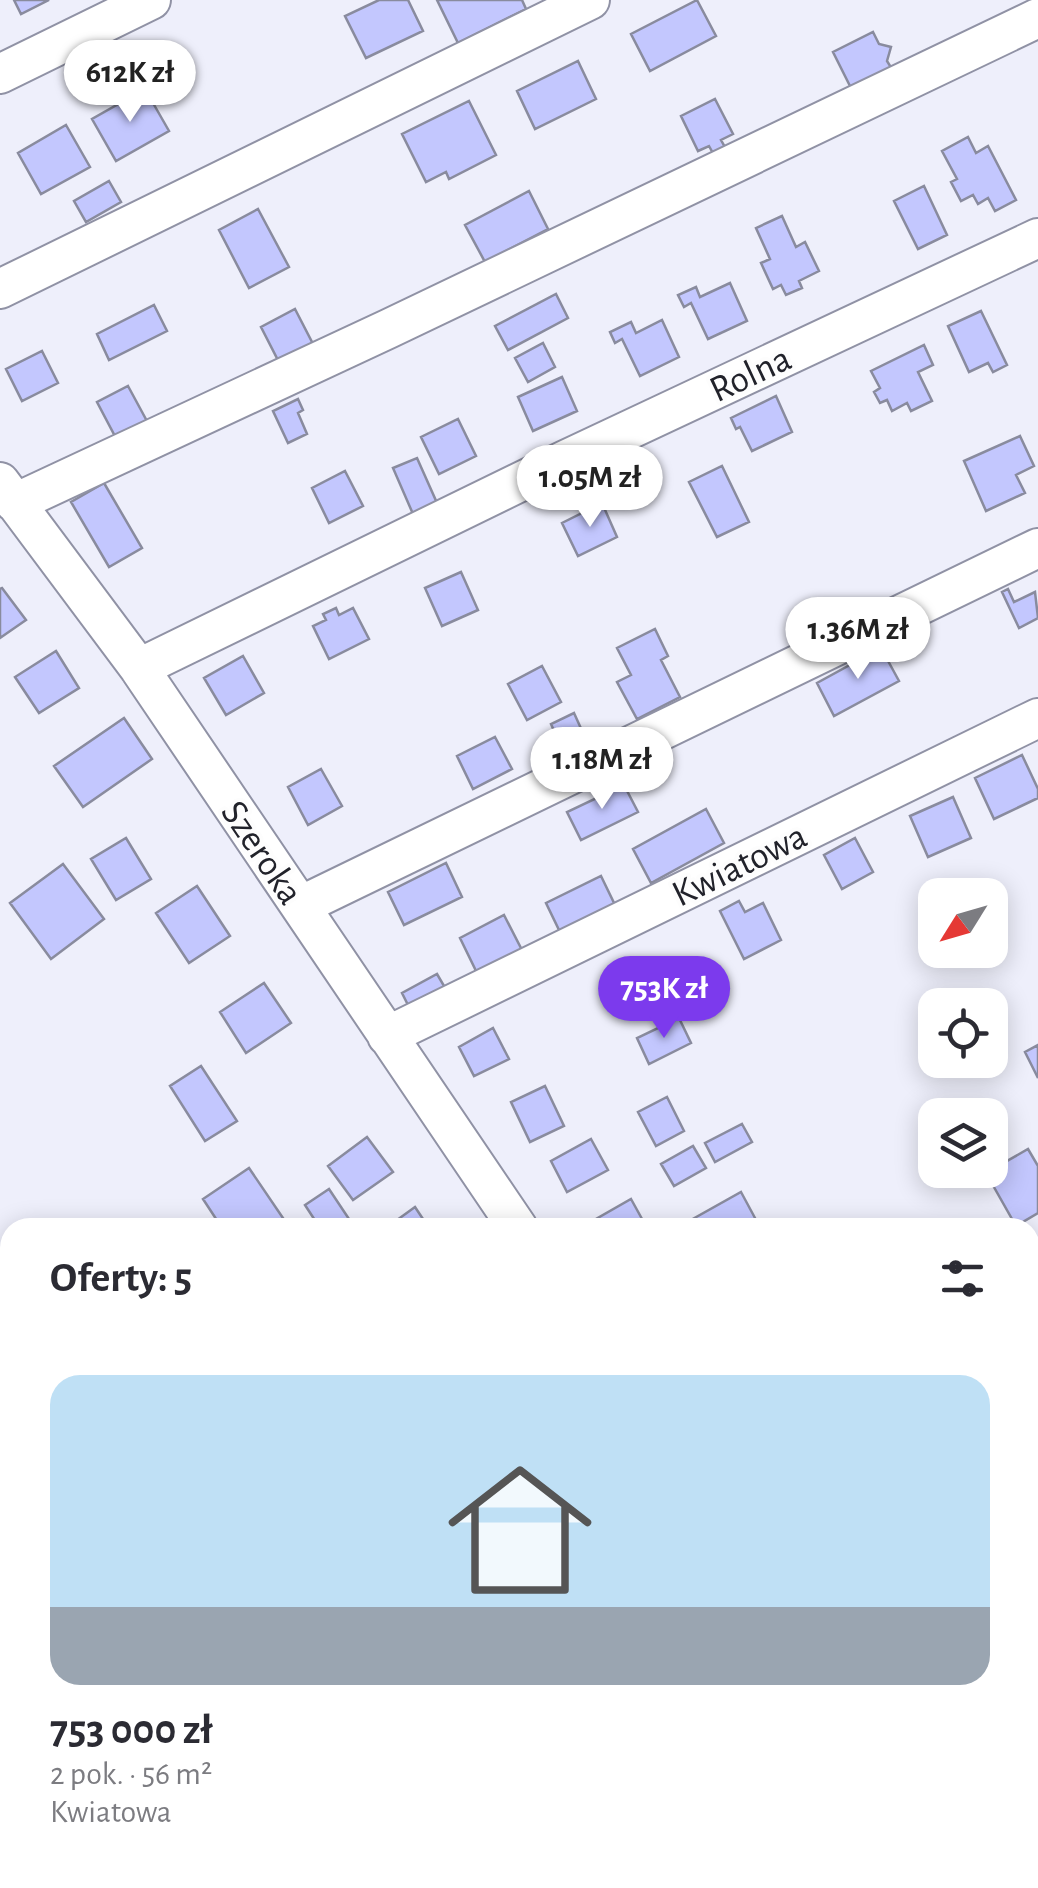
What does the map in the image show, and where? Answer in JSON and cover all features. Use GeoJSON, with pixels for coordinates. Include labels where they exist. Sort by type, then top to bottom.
{"type":"FeatureCollection","features":[{"type":"Feature","properties":{"kind":"street"},"geometry":{"type":"LineString","coordinates":[[0,74],[151,0]]}},
{"type":"Feature","properties":{"kind":"street"},"geometry":{"type":"LineString","coordinates":[[0,288],[590,0]]}},
{"type":"Feature","properties":{"kind":"street"},"geometry":{"type":"LineString","coordinates":[[8,493],[460,295],[1038,18]]}},
{"type":"Feature","properties":{"kind":"street","name":"Rolna"},"geometry":{"type":"LineString","coordinates":[[139,668],[564,460],[1038,238]]}},
{"type":"Feature","properties":{"kind":"street","name":"Szeroka"},"geometry":{"type":"LineString","coordinates":[[8,493],[139,668],[511,1218]]}},
{"type":"Feature","properties":{"kind":"street"},"geometry":{"type":"LineString","coordinates":[[300,906],[1038,548]]}},
{"type":"Feature","properties":{"kind":"street","name":"Kwiatowa"},"geometry":{"type":"LineString","coordinates":[[387,1036],[1038,718]]}},
{"type":"Feature","properties":{"kind":"building"},"geometry":{"type":"Polygon","coordinates":[[[14,0],[49,0],[21,14],[14,0]]]}},
{"type":"Feature","properties":{"kind":"building"},"geometry":{"type":"Polygon","coordinates":[[[379,0],[408,0],[423,31],[366,58],[345,16],[379,0]]]}},
{"type":"Feature","properties":{"kind":"building"},"geometry":{"type":"Polygon","coordinates":[[[437,0],[522,0],[526,9],[458,43],[437,0]]]}},
{"type":"Feature","properties":{"kind":"building"},"geometry":{"type":"Polygon","coordinates":[[[697,0],[716,36],[650,71],[631,34],[697,0]]]}},
{"type":"Feature","properties":{"kind":"building"},"geometry":{"type":"Polygon","coordinates":[[[873,32],[879,44],[891,47],[887,61],[892,69],[853,92],[833,52],[873,32]]]}},
{"type":"Feature","properties":{"kind":"building"},"geometry":{"type":"Polygon","coordinates":[[[578,61],[596,99],[535,129],[517,91],[578,61]]]}},
{"type":"Feature","properties":{"kind":"building"},"geometry":{"type":"Polygon","coordinates":[[[145,89],[169,131],[116,161],[92,119],[145,89]]]}},
{"type":"Feature","properties":{"kind":"building"},"geometry":{"type":"Polygon","coordinates":[[[715,99],[733,134],[721,140],[726,149],[714,155],[709,146],[698,151],[681,116],[715,99]]]}},
{"type":"Feature","properties":{"kind":"building"},"geometry":{"type":"Polygon","coordinates":[[[469,101],[496,155],[449,179],[446,172],[426,182],[402,134],[469,101]]]}},
{"type":"Feature","properties":{"kind":"building"},"geometry":{"type":"Polygon","coordinates":[[[66,125],[90,167],[41,194],[18,153],[66,125]]]}},
{"type":"Feature","properties":{"kind":"building"},"geometry":{"type":"Polygon","coordinates":[[[968,137],[976,153],[988,146],[1016,200],[995,211],[988,198],[978,204],[973,195],[961,201],[951,182],[957,179],[942,151],[968,137]]]}},
{"type":"Feature","properties":{"kind":"building"},"geometry":{"type":"Polygon","coordinates":[[[109,181],[121,202],[86,222],[74,201],[109,181]]]}},
{"type":"Feature","properties":{"kind":"building"},"geometry":{"type":"Polygon","coordinates":[[[924,186],[947,235],[918,249],[894,201],[924,186]]]}},
{"type":"Feature","properties":{"kind":"building"},"geometry":{"type":"Polygon","coordinates":[[[529,191],[548,229],[485,262],[465,225],[529,191]]]}},
{"type":"Feature","properties":{"kind":"building"},"geometry":{"type":"Polygon","coordinates":[[[258,209],[289,267],[249,288],[219,230],[258,209]]]}},
{"type":"Feature","properties":{"kind":"building"},"geometry":{"type":"Polygon","coordinates":[[[782,216],[796,247],[805,242],[819,271],[799,281],[802,288],[786,295],[781,285],[773,289],[761,263],[770,259],[756,228],[782,216]]]}},
{"type":"Feature","properties":{"kind":"building"},"geometry":{"type":"Polygon","coordinates":[[[730,283],[747,321],[708,339],[691,303],[684,307],[678,295],[696,287],[700,297],[730,283]]]}},
{"type":"Feature","properties":{"kind":"building"},"geometry":{"type":"Polygon","coordinates":[[[556,294],[568,318],[508,350],[495,326],[556,294]]]}},
{"type":"Feature","properties":{"kind":"building"},"geometry":{"type":"Polygon","coordinates":[[[154,305],[167,331],[109,360],[97,334],[154,305]]]}},
{"type":"Feature","properties":{"kind":"building"},"geometry":{"type":"Polygon","coordinates":[[[295,309],[313,344],[282,368],[261,327],[295,309]]]}},
{"type":"Feature","properties":{"kind":"building"},"geometry":{"type":"Polygon","coordinates":[[[981,311],[1007,365],[993,372],[988,363],[969,372],[948,326],[981,311]]]}},
{"type":"Feature","properties":{"kind":"building"},"geometry":{"type":"Polygon","coordinates":[[[662,320],[679,357],[640,376],[622,339],[615,343],[610,332],[631,322],[636,333],[662,320]]]}},
{"type":"Feature","properties":{"kind":"building"},"geometry":{"type":"Polygon","coordinates":[[[543,343],[555,367],[528,382],[515,358],[543,343]]]}},
{"type":"Feature","properties":{"kind":"building"},"geometry":{"type":"Polygon","coordinates":[[[924,345],[933,365],[918,372],[932,401],[911,411],[907,403],[892,411],[887,400],[880,403],[874,392],[880,388],[871,371],[924,345]]]}},
{"type":"Feature","properties":{"kind":"building"},"geometry":{"type":"Polygon","coordinates":[[[42,351],[58,383],[22,401],[6,369],[42,351]]]}},
{"type":"Feature","properties":{"kind":"building"},"geometry":{"type":"Polygon","coordinates":[[[562,377],[577,411],[533,431],[518,397],[562,377]]]}},
{"type":"Feature","properties":{"kind":"building"},"geometry":{"type":"Polygon","coordinates":[[[128,386],[148,423],[117,440],[97,402],[128,386]]]}},
{"type":"Feature","properties":{"kind":"building"},"geometry":{"type":"Polygon","coordinates":[[[776,396],[792,432],[752,451],[731,418],[776,396]]]}},
{"type":"Feature","properties":{"kind":"building"},"geometry":{"type":"Polygon","coordinates":[[[298,399],[303,410],[298,413],[307,434],[288,443],[273,411],[298,399]]]}},
{"type":"Feature","properties":{"kind":"building"},"geometry":{"type":"Polygon","coordinates":[[[458,419],[476,456],[439,474],[421,437],[458,419]]]}},
{"type":"Feature","properties":{"kind":"building"},"geometry":{"type":"Polygon","coordinates":[[[1020,436],[1034,466],[1016,475],[1025,493],[986,511],[964,461],[1020,436]]]}},
{"type":"Feature","properties":{"kind":"building"},"geometry":{"type":"Polygon","coordinates":[[[417,458],[437,503],[413,514],[393,468],[417,458]]]}},
{"type":"Feature","properties":{"kind":"building"},"geometry":{"type":"Polygon","coordinates":[[[722,466],[749,522],[717,537],[689,482],[722,466]]]}},
{"type":"Feature","properties":{"kind":"building"},"geometry":{"type":"Polygon","coordinates":[[[345,471],[363,506],[329,523],[312,488],[345,471]]]}},
{"type":"Feature","properties":{"kind":"building"},"geometry":{"type":"Polygon","coordinates":[[[104,483],[142,548],[109,567],[71,502],[104,483]]]}},
{"type":"Feature","properties":{"kind":"building"},"geometry":{"type":"Polygon","coordinates":[[[602,503],[617,537],[578,556],[562,523],[602,503]]]}},
{"type":"Feature","properties":{"kind":"building"},"geometry":{"type":"Polygon","coordinates":[[[461,572],[478,610],[442,626],[425,588],[461,572]]]}},
{"type":"Feature","properties":{"kind":"building"},"geometry":{"type":"Polygon","coordinates":[[[0,589],[26,620],[0,638],[0,589]]]}},
{"type":"Feature","properties":{"kind":"building"},"geometry":{"type":"Polygon","coordinates":[[[1008,589],[1014,602],[1035,592],[1038,618],[1019,628],[1002,592],[1008,589]]]}},
{"type":"Feature","properties":{"kind":"building"},"geometry":{"type":"Polygon","coordinates":[[[336,608],[339,615],[353,608],[369,639],[329,659],[313,626],[326,620],[323,614],[336,608]]]}},
{"type":"Feature","properties":{"kind":"building"},"geometry":{"type":"Polygon","coordinates":[[[655,629],[668,656],[661,660],[680,697],[637,719],[617,682],[631,675],[617,648],[655,629]]]}},
{"type":"Feature","properties":{"kind":"building"},"geometry":{"type":"Polygon","coordinates":[[[881,648],[899,681],[834,716],[817,683],[881,648]]]}},
{"type":"Feature","properties":{"kind":"building"},"geometry":{"type":"Polygon","coordinates":[[[56,651],[79,688],[39,713],[15,677],[56,651]]]}},
{"type":"Feature","properties":{"kind":"building"},"geometry":{"type":"Polygon","coordinates":[[[243,656],[264,693],[226,715],[204,678],[243,656]]]}},
{"type":"Feature","properties":{"kind":"building"},"geometry":{"type":"Polygon","coordinates":[[[542,666],[561,702],[527,720],[508,684],[542,666]]]}},
{"type":"Feature","properties":{"kind":"building"},"geometry":{"type":"Polygon","coordinates":[[[574,713],[583,733],[560,744],[551,724],[574,713]]]}},
{"type":"Feature","properties":{"kind":"building"},"geometry":{"type":"Polygon","coordinates":[[[124,718],[152,759],[83,807],[54,766],[124,718]]]}},
{"type":"Feature","properties":{"kind":"building"},"geometry":{"type":"Polygon","coordinates":[[[495,737],[512,769],[473,789],[457,756],[495,737]]]}},
{"type":"Feature","properties":{"kind":"building"},"geometry":{"type":"Polygon","coordinates":[[[1022,755],[1038,789],[1038,798],[994,819],[975,778],[1022,755]]]}},
{"type":"Feature","properties":{"kind":"building"},"geometry":{"type":"Polygon","coordinates":[[[321,769],[342,806],[308,825],[288,787],[321,769]]]}},
{"type":"Feature","properties":{"kind":"building"},"geometry":{"type":"Polygon","coordinates":[[[624,785],[638,812],[581,840],[567,812],[624,785]]]}},
{"type":"Feature","properties":{"kind":"building"},"geometry":{"type":"Polygon","coordinates":[[[953,797],[971,838],[928,857],[910,816],[953,797]]]}},
{"type":"Feature","properties":{"kind":"building"},"geometry":{"type":"Polygon","coordinates":[[[706,809],[724,843],[651,883],[633,849],[706,809]]]}},
{"type":"Feature","properties":{"kind":"building"},"geometry":{"type":"Polygon","coordinates":[[[126,838],[151,879],[116,900],[91,859],[126,838]]]}},
{"type":"Feature","properties":{"kind":"building"},"geometry":{"type":"Polygon","coordinates":[[[855,838],[873,872],[842,889],[824,855],[855,838]]]}},
{"type":"Feature","properties":{"kind":"building"},"geometry":{"type":"Polygon","coordinates":[[[446,863],[462,897],[404,925],[388,892],[446,863]]]}},
{"type":"Feature","properties":{"kind":"building"},"geometry":{"type":"Polygon","coordinates":[[[63,864],[104,919],[51,959],[10,903],[63,864]]]}},
{"type":"Feature","properties":{"kind":"building"},"geometry":{"type":"Polygon","coordinates":[[[601,876],[615,905],[560,932],[546,903],[601,876]]]}},
{"type":"Feature","properties":{"kind":"building"},"geometry":{"type":"Polygon","coordinates":[[[197,886],[230,936],[189,963],[156,913],[197,886]]]}},
{"type":"Feature","properties":{"kind":"building"},"geometry":{"type":"Polygon","coordinates":[[[739,901],[745,912],[763,903],[781,940],[744,959],[720,911],[739,901]]]}},
{"type":"Feature","properties":{"kind":"building"},"geometry":{"type":"Polygon","coordinates":[[[504,915],[524,954],[479,977],[460,938],[504,915]]]}},
{"type":"Feature","properties":{"kind":"building"},"geometry":{"type":"Polygon","coordinates":[[[437,974],[447,991],[411,1011],[402,993],[437,974]]]}},
{"type":"Feature","properties":{"kind":"building"},"geometry":{"type":"Polygon","coordinates":[[[264,983],[291,1023],[246,1053],[220,1012],[264,983]]]}},
{"type":"Feature","properties":{"kind":"building"},"geometry":{"type":"Polygon","coordinates":[[[679,1018],[691,1043],[649,1064],[637,1038],[679,1018]]]}},
{"type":"Feature","properties":{"kind":"building"},"geometry":{"type":"Polygon","coordinates":[[[493,1028],[509,1059],[474,1076],[459,1047],[493,1028]]]}},
{"type":"Feature","properties":{"kind":"building"},"geometry":{"type":"Polygon","coordinates":[[[1038,1045],[1038,1078],[1025,1052],[1038,1045]]]}},
{"type":"Feature","properties":{"kind":"building"},"geometry":{"type":"Polygon","coordinates":[[[201,1066],[237,1121],[205,1141],[170,1086],[201,1066]]]}},
{"type":"Feature","properties":{"kind":"building"},"geometry":{"type":"Polygon","coordinates":[[[545,1086],[564,1126],[530,1142],[511,1102],[545,1086]]]}},
{"type":"Feature","properties":{"kind":"building"},"geometry":{"type":"Polygon","coordinates":[[[667,1097],[684,1131],[656,1146],[638,1112],[667,1097]]]}},
{"type":"Feature","properties":{"kind":"building"},"geometry":{"type":"Polygon","coordinates":[[[742,1124],[752,1142],[715,1162],[705,1143],[742,1124]]]}},
{"type":"Feature","properties":{"kind":"building"},"geometry":{"type":"Polygon","coordinates":[[[367,1137],[393,1172],[353,1200],[328,1166],[367,1137]]]}},
{"type":"Feature","properties":{"kind":"building"},"geometry":{"type":"Polygon","coordinates":[[[591,1139],[608,1170],[567,1192],[551,1161],[591,1139]]]}},
{"type":"Feature","properties":{"kind":"building"},"geometry":{"type":"Polygon","coordinates":[[[693,1146],[706,1168],[674,1186],[661,1164],[693,1146]]]}},
{"type":"Feature","properties":{"kind":"building"},"geometry":{"type":"Polygon","coordinates":[[[1028,1149],[1038,1166],[1038,1213],[1030,1218],[1011,1218],[994,1188],[1008,1188],[1008,1160],[1028,1149]]]}},
{"type":"Feature","properties":{"kind":"building"},"geometry":{"type":"Polygon","coordinates":[[[249,1168],[283,1218],[215,1218],[203,1199],[249,1168]]]}},
{"type":"Feature","properties":{"kind":"building"},"geometry":{"type":"Polygon","coordinates":[[[329,1189],[348,1218],[313,1218],[305,1205],[329,1189]]]}},
{"type":"Feature","properties":{"kind":"building"},"geometry":{"type":"Polygon","coordinates":[[[741,1192],[755,1218],[695,1218],[741,1192]]]}},
{"type":"Feature","properties":{"kind":"building"},"geometry":{"type":"Polygon","coordinates":[[[631,1199],[641,1218],[598,1218],[631,1199]]]}},
{"type":"Feature","properties":{"kind":"building"},"geometry":{"type":"Polygon","coordinates":[[[415,1207],[422,1218],[400,1218],[415,1207]]]}}]}
